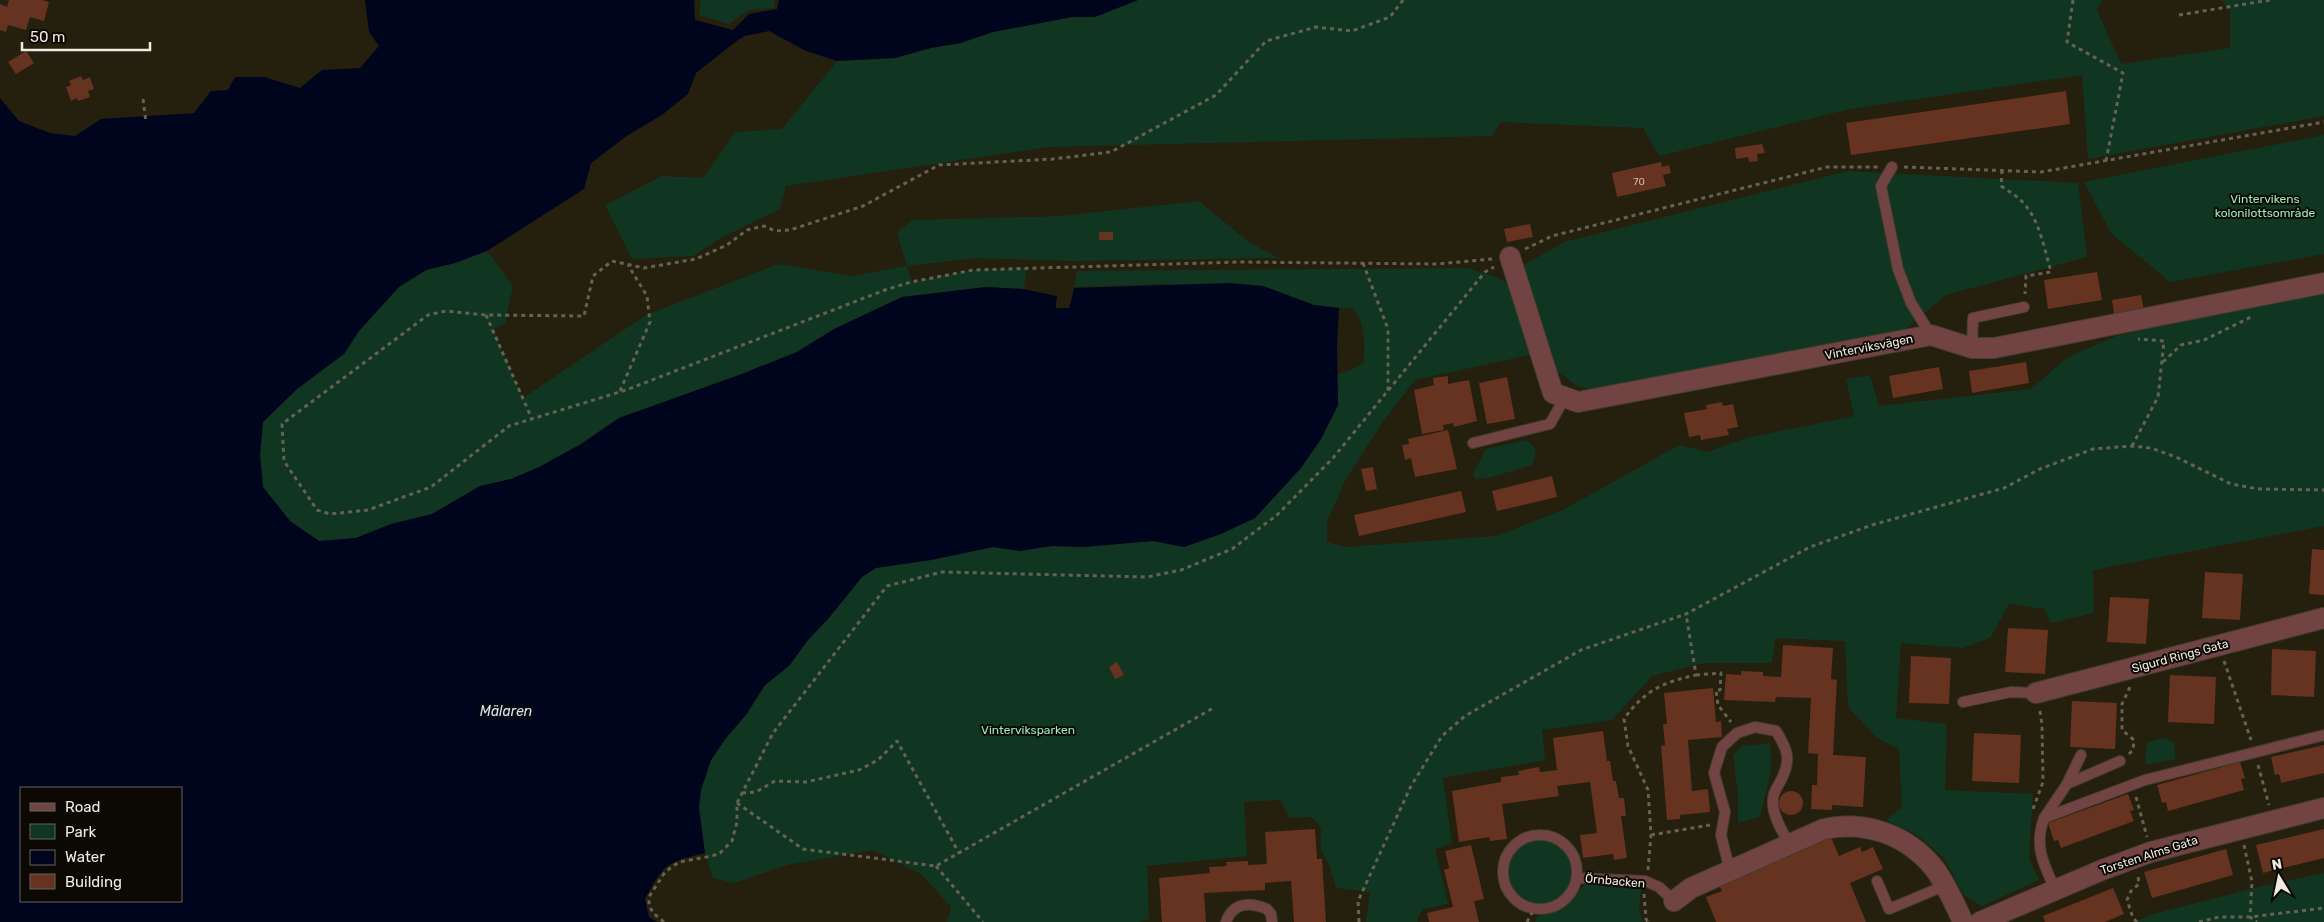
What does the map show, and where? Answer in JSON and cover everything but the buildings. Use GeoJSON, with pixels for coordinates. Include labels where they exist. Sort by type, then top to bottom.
{"type":"FeatureCollection","features":[{"type":"Feature","properties":{"kind":"street"},"geometry":{"type":"LineString","coordinates":[[1510,257],[1553,393],[1565,397]]}},
{"type":"Feature","properties":{"kind":"street","name":"Vinterviksvägen"},"geometry":{"type":"LineString","coordinates":[[1565,397],[1578,402],[1931,335],[1972,348],[1994,348],[2324,283]]}},
{"type":"Feature","properties":{"kind":"street","name":"Sigurd Rings Gata"},"geometry":{"type":"LineString","coordinates":[[2036,693],[2324,618]]}},
{"type":"Feature","properties":{"kind":"street","name":"Torsten Alms Gata"},"geometry":{"type":"LineString","coordinates":[[1980,922],[2054,889],[2151,852],[2324,808]]}},
{"type":"Feature","properties":{"kind":"street","name":"Örnbacken"},"geometry":{"type":"LineString","coordinates":[[1674,901],[1690,888],[1824,829],[1840,826],[1877,830],[1895,836],[1910,845],[1934,868],[1963,922]]}},
{"type":"Feature","properties":{"kind":"lane"},"geometry":{"type":"LineString","coordinates":[[1892,167],[1882,186],[1898,269],[1911,303],[1931,335]]}},
{"type":"Feature","properties":{"kind":"lane"},"geometry":{"type":"LineString","coordinates":[[1972,348],[1973,318],[2024,307]]}},
{"type":"Feature","properties":{"kind":"lane"},"geometry":{"type":"LineString","coordinates":[[1473,443],[1550,424],[1565,397]]}},
{"type":"Feature","properties":{"kind":"lane"},"geometry":{"type":"LineString","coordinates":[[1963,702],[2011,692],[2036,693]]}},
{"type":"Feature","properties":{"kind":"lane"},"geometry":{"type":"LineString","coordinates":[[1730,871],[1721,835],[1725,812],[1714,773],[1722,746],[1737,733],[1755,728],[1776,730],[1787,748],[1786,766],[1773,794],[1772,804],[1774,813],[1789,844]]}},
{"type":"Feature","properties":{"kind":"lane"},"geometry":{"type":"LineString","coordinates":[[2044,818],[2132,785],[2236,756],[2324,735]]}},
{"type":"Feature","properties":{"kind":"lane"},"geometry":{"type":"LineString","coordinates":[[2054,889],[2040,855],[2038,833],[2044,818],[2067,784],[2082,755]]}},
{"type":"Feature","properties":{"kind":"lane"},"geometry":{"type":"LineString","coordinates":[[2067,784],[2120,760]]}},
{"type":"Feature","properties":{"kind":"lane","name":"Örnbacken"},"geometry":{"type":"LineString","coordinates":[[1542,835],[1554,837],[1564,844],[1572,854],[1577,865],[1577,878],[1572,891],[1562,902],[1549,908],[1534,909],[1522,905],[1512,897],[1504,880],[1504,862],[1509,851],[1518,842],[1529,836],[1542,835]]}},
{"type":"Feature","properties":{"kind":"lane","name":"Örnbacken"},"geometry":{"type":"LineString","coordinates":[[1577,878],[1645,881],[1659,887],[1674,901]]}},
{"type":"Feature","properties":{"kind":"lane"},"geometry":{"type":"LineString","coordinates":[[1877,881],[1889,909],[1944,886]]}},
{"type":"Feature","properties":{"kind":"lane"},"geometry":{"type":"LineString","coordinates":[[1226,922],[1228,916],[1238,906],[1248,903],[1268,909],[1272,914],[1272,922]]}},
{"type":"Feature","properties":{"kind":"path"},"geometry":{"type":"LineString","coordinates":[[1403,0],[1390,17],[1352,31],[1316,27],[1266,40],[1216,95],[1110,152],[1053,159],[939,165],[863,206],[790,230],[775,231],[764,226],[747,230],[727,245],[696,259],[644,268],[612,261],[593,276],[584,316],[486,315],[446,311],[428,315],[282,424],[284,461],[317,510],[330,514],[368,510],[431,487],[508,426],[620,392],[885,290],[911,282],[973,270],[1238,262],[1437,264],[1510,257]]}},
{"type":"Feature","properties":{"kind":"path"},"geometry":{"type":"LineString","coordinates":[[2073,0],[2067,42],[2123,73],[2106,161]]}},
{"type":"Feature","properties":{"kind":"path"},"geometry":{"type":"LineString","coordinates":[[2179,15],[2270,0]]}},
{"type":"Feature","properties":{"kind":"path"},"geometry":{"type":"LineString","coordinates":[[143,98],[146,122]]}},
{"type":"Feature","properties":{"kind":"path"},"geometry":{"type":"LineString","coordinates":[[664,922],[653,912],[649,905],[649,897],[665,872],[679,862],[712,856],[727,847],[735,834],[737,803],[773,733],[887,586],[942,572],[1147,577],[1181,570],[1232,549],[1277,515],[1333,458],[1485,272],[1552,236],[1827,167],[1892,167],[2041,172],[2324,122]]}},
{"type":"Feature","properties":{"kind":"path"},"geometry":{"type":"LineString","coordinates":[[2002,170],[2001,186],[2027,206],[2035,222],[2051,272],[2026,276],[2024,307]]}},
{"type":"Feature","properties":{"kind":"path"},"geometry":{"type":"LineString","coordinates":[[1363,263],[1388,329],[1388,393]]}},
{"type":"Feature","properties":{"kind":"path"},"geometry":{"type":"LineString","coordinates":[[620,392],[650,322],[647,296],[628,265]]}},
{"type":"Feature","properties":{"kind":"path"},"geometry":{"type":"LineString","coordinates":[[486,315],[532,419]]}},
{"type":"Feature","properties":{"kind":"path"},"geometry":{"type":"LineString","coordinates":[[2162,363],[2180,345],[2204,340],[2256,315]]}},
{"type":"Feature","properties":{"kind":"path"},"geometry":{"type":"LineString","coordinates":[[2122,324],[2134,338],[2164,341],[2158,397],[2132,446]]}},
{"type":"Feature","properties":{"kind":"path"},"geometry":{"type":"LineString","coordinates":[[1359,922],[1358,901],[1411,786],[1442,736],[1465,716],[1581,650],[1686,614],[1810,547],[1872,525],[2004,488],[2040,469],[2093,449],[2132,446],[2150,448],[2176,457],[2231,484],[2259,489],[2324,490]]}},
{"type":"Feature","properties":{"kind":"path"},"geometry":{"type":"LineString","coordinates":[[1686,614],[1696,675]]}},
{"type":"Feature","properties":{"kind":"path"},"geometry":{"type":"LineString","coordinates":[[2223,658],[2251,738]]}},
{"type":"Feature","properties":{"kind":"path"},"geometry":{"type":"LineString","coordinates":[[1648,922],[1644,903],[1651,835],[1648,790],[1628,746],[1624,719],[1636,702],[1671,680],[1721,673],[1720,690],[1716,690],[1718,705],[1720,710],[1727,714],[1737,733]]}},
{"type":"Feature","properties":{"kind":"path"},"geometry":{"type":"LineString","coordinates":[[2120,760],[2133,750],[2134,740],[2122,730],[2122,704]]}},
{"type":"Feature","properties":{"kind":"path"},"geometry":{"type":"LineString","coordinates":[[737,803],[803,849],[936,866],[1215,707]]}},
{"type":"Feature","properties":{"kind":"path"},"geometry":{"type":"LineString","coordinates":[[2036,798],[2043,782],[2042,725]]}},
{"type":"Feature","properties":{"kind":"path"},"geometry":{"type":"LineString","coordinates":[[742,794],[756,792],[775,781],[806,782],[859,770],[878,760],[897,741],[959,853]]}},
{"type":"Feature","properties":{"kind":"path"},"geometry":{"type":"LineString","coordinates":[[2258,765],[2272,820]]}},
{"type":"Feature","properties":{"kind":"path"},"geometry":{"type":"LineString","coordinates":[[2132,785],[2151,852]]}},
{"type":"Feature","properties":{"kind":"path"},"geometry":{"type":"LineString","coordinates":[[1651,835],[1723,823]]}},
{"type":"Feature","properties":{"kind":"path"},"geometry":{"type":"LineString","coordinates":[[2244,847],[2252,882],[2250,917]]}},
{"type":"Feature","properties":{"kind":"path"},"geometry":{"type":"LineString","coordinates":[[936,866],[983,922]]}},
{"type":"Feature","properties":{"kind":"path"},"geometry":{"type":"LineString","coordinates":[[2137,922],[2133,918],[2127,900],[2131,891],[2139,884]]}},
{"type":"Feature","properties":{"kind":"path"},"geometry":{"type":"LineString","coordinates":[[2199,922],[2219,917],[2250,917],[2324,908]]}},
{"type":"Feature","properties":{"kind":"path"},"geometry":{"type":"LineString","coordinates":[[1526,922],[1534,909]]}},
{"type":"Feature","properties":{"kind":"path"},"geometry":{"type":"LineString","coordinates":[[2250,917],[2257,922]]}},
{"type":"Feature","properties":{"kind":"green space"},"geometry":{"type":"Polygon","coordinates":[[[701,0],[775,0],[774,8],[748,10],[729,24],[699,15],[701,0]]]}},
{"type":"Feature","properties":{"kind":"green space"},"geometry":{"type":"Polygon","coordinates":[[[1138,0],[2103,0],[2097,10],[2121,64],[2230,48],[2230,10],[2221,0],[2324,0],[2324,116],[2088,159],[2082,75],[1850,109],[1659,156],[1643,128],[1501,122],[1492,136],[1048,147],[786,186],[780,209],[721,238],[693,256],[632,259],[605,205],[662,176],[703,178],[735,132],[782,129],[837,61],[895,58],[931,48],[961,43],[993,32],[1072,17],[1095,17],[1138,0]]]}},
{"type":"Feature","properties":{"kind":"green space","name":"Vintervikens kolonilottsområde"},"geometry":{"type":"Polygon","coordinates":[[[2324,135],[2324,254],[2170,282],[2111,233],[2084,182],[2324,135]]]}},
{"type":"Feature","properties":{"kind":"green space"},"geometry":{"type":"Polygon","coordinates":[[[1848,171],[2078,183],[2087,257],[1946,295],[1904,330],[1600,392],[1577,386],[1555,370],[1524,265],[1564,242],[1848,171]]]}},
{"type":"Feature","properties":{"kind":"green space"},"geometry":{"type":"Polygon","coordinates":[[[1199,201],[1246,240],[1278,258],[1072,261],[975,258],[907,266],[897,233],[912,220],[1061,216],[1199,201]]]}},
{"type":"Feature","properties":{"kind":"green space"},"geometry":{"type":"Polygon","coordinates":[[[487,251],[513,286],[505,324],[493,329],[523,398],[646,315],[778,264],[852,276],[907,266],[912,282],[973,270],[1027,268],[1024,289],[986,287],[902,297],[834,329],[797,352],[619,418],[581,444],[539,467],[511,479],[480,486],[432,514],[391,524],[356,538],[319,541],[290,521],[263,487],[260,455],[263,423],[297,389],[344,354],[359,331],[398,287],[426,270],[455,263],[487,251]]]}},
{"type":"Feature","properties":{"kind":"green space","name":"Vinterviksparken"},"geometry":{"type":"Polygon","coordinates":[[[1467,268],[1494,276],[1511,285],[1534,354],[1415,380],[1382,423],[1346,479],[1327,521],[1327,542],[1346,547],[1496,536],[1563,510],[1679,445],[1708,452],[1746,438],[1854,416],[1846,379],[1870,375],[1879,406],[2031,389],[2068,357],[2116,336],[2232,309],[2324,293],[2324,526],[2093,570],[2094,613],[2051,623],[2044,609],[2009,604],[1990,638],[1963,648],[1901,643],[1896,718],[1947,724],[1945,790],[2033,794],[2029,858],[2039,880],[1982,906],[1964,895],[1944,858],[1917,835],[1886,820],[1902,807],[1899,749],[1877,738],[1848,707],[1845,641],[1775,638],[1772,663],[1704,663],[1652,676],[1612,720],[1542,730],[1545,760],[1443,778],[1452,843],[1435,849],[1448,904],[1423,909],[1417,919],[1418,922],[1366,922],[1370,892],[1336,888],[1329,864],[1321,850],[1321,828],[1312,817],[1290,818],[1280,800],[1244,802],[1247,856],[1147,866],[1149,919],[1138,922],[947,922],[951,907],[921,874],[873,850],[787,865],[734,883],[713,878],[705,853],[699,808],[701,790],[711,760],[726,738],[746,715],[765,685],[789,666],[808,640],[828,619],[862,577],[876,568],[931,560],[993,547],[1019,551],[1052,546],[1084,547],[1153,541],[1184,547],[1221,534],[1255,518],[1300,468],[1321,439],[1338,406],[1338,374],[1351,370],[1364,362],[1362,328],[1354,309],[1314,305],[1263,286],[1157,284],[1074,287],[1077,271],[1467,268]]]}},
{"type":"Feature","properties":{"kind":"green space"},"geometry":{"type":"Polygon","coordinates":[[[1527,440],[1535,448],[1535,457],[1532,465],[1492,477],[1475,479],[1473,474],[1486,449],[1527,440]]]}},
{"type":"Feature","properties":{"kind":"green space"},"geometry":{"type":"Polygon","coordinates":[[[2163,738],[2174,742],[2175,759],[2145,765],[2147,742],[2163,738]]]}},
{"type":"Feature","properties":{"kind":"green space"},"geometry":{"type":"Polygon","coordinates":[[[1769,743],[1771,771],[1760,817],[1738,823],[1738,795],[1733,755],[1742,746],[1769,743]]]}},
{"type":"Feature","properties":{"kind":"green space"},"geometry":{"type":"Polygon","coordinates":[[[1539,840],[1557,846],[1565,854],[1571,872],[1565,890],[1557,898],[1539,904],[1521,898],[1513,890],[1507,872],[1513,854],[1521,846],[1539,840]]]}},
{"type":"Feature","properties":{"kind":"green space"},"geometry":{"type":"Polygon","coordinates":[[[2324,873],[2324,922],[2135,922],[2150,915],[2262,886],[2324,873]]]}},
{"type":"Feature","properties":{"kind":"green space"},"geometry":{"type":"Polygon","coordinates":[[[1590,882],[1641,888],[1639,910],[1643,922],[1535,922],[1536,917],[1564,906],[1576,892],[1590,882]]]}},
{"type":"Feature","properties":{"kind":"water","name":"Mälaren"},"geometry":{"type":"Polygon","coordinates":[[[365,0],[694,0],[695,20],[733,30],[749,14],[777,9],[779,0],[1138,0],[1095,17],[1072,17],[993,32],[961,43],[931,48],[895,58],[837,61],[806,51],[769,31],[745,36],[738,40],[696,73],[688,94],[662,115],[628,135],[591,163],[584,189],[487,251],[455,263],[426,270],[399,287],[359,331],[344,354],[297,389],[263,422],[260,455],[263,487],[290,521],[319,541],[356,538],[391,524],[432,514],[480,486],[511,479],[539,467],[581,444],[619,418],[797,352],[834,329],[902,297],[986,287],[1024,289],[1057,296],[1056,308],[1069,308],[1074,288],[1229,283],[1263,286],[1314,305],[1339,308],[1337,344],[1338,405],[1321,439],[1301,468],[1255,518],[1221,534],[1184,547],[1153,541],[1084,547],[1052,546],[1019,551],[993,547],[931,560],[876,568],[862,577],[828,619],[808,640],[789,666],[765,685],[746,715],[726,738],[711,760],[701,790],[699,808],[705,853],[674,862],[662,871],[657,878],[645,899],[649,917],[657,922],[0,922],[0,98],[19,121],[50,133],[75,136],[101,119],[194,113],[211,91],[228,90],[235,77],[264,77],[300,88],[322,70],[360,68],[379,46],[369,32],[365,0]]]}},
{"type":"Feature","properties":{"kind":"pier"},"geometry":{"type":"Polygon","coordinates":[[[1024,286],[1058,294],[1059,306],[1067,306],[1072,287],[1074,288],[1069,308],[1056,308],[1057,296],[1024,289],[1024,286]]]}}]}
